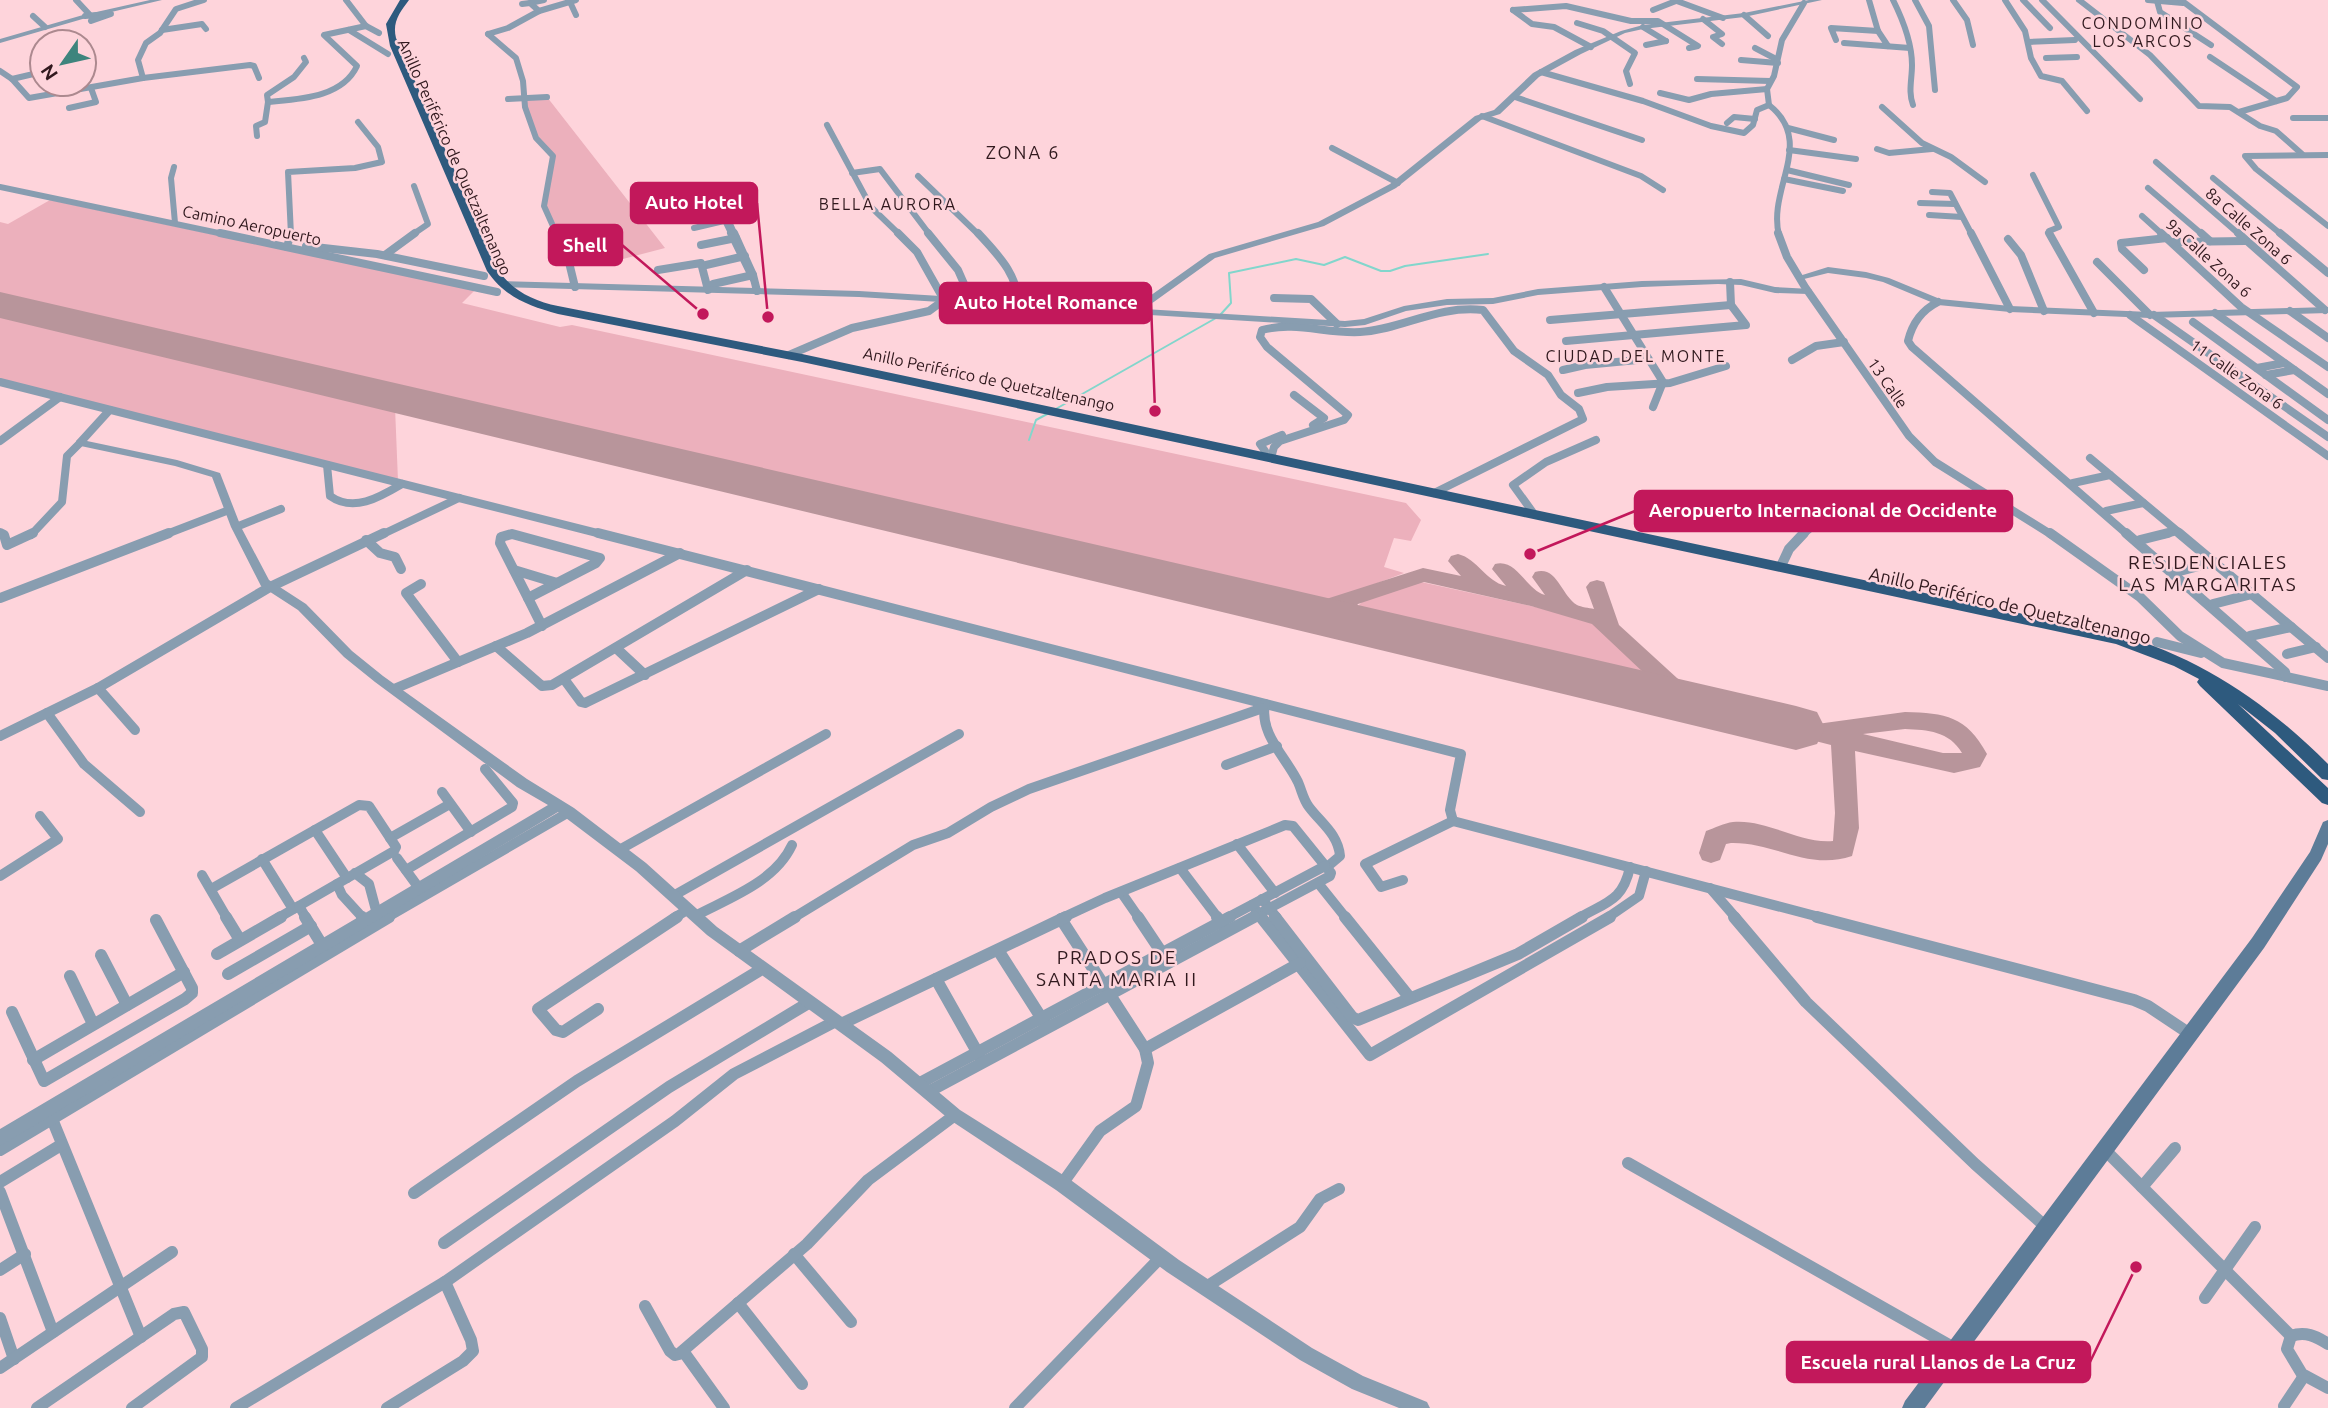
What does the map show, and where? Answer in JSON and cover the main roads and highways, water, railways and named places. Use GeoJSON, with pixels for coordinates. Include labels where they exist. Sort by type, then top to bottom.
{"type":"FeatureCollection","features":[{"type":"Feature","properties":{"kind":"highway","name":"Anillo Periférico de Quetzaltenango"},"geometry":{"type":"LineString","coordinates":[[397,0],[388,10],[379,33],[393,54],[431,128],[499,288],[525,300],[547,307],[789,355],[1045,414],[1692,555],[1774,568],[2065,626],[2130,642],[2174,658],[2241,695],[2275,722],[2328,774]]}},
{"type":"Feature","properties":{"kind":"highway","name":"Anillo Periférico de Quetzaltenango"},"geometry":{"type":"LineString","coordinates":[[405,0],[388,26],[393,54],[410,101],[484,276],[520,306],[548,314],[1267,457],[1534,514],[2117,647],[2155,659],[2205,682],[2260,722],[2328,788]]}},
{"type":"Feature","properties":{"kind":"highway"},"geometry":{"type":"LineString","coordinates":[[410,101],[415,103],[424,122],[431,128]]}},
{"type":"Feature","properties":{"kind":"highway"},"geometry":{"type":"LineString","coordinates":[[431,149],[438,151],[469,214]]}},
{"type":"Feature","properties":{"kind":"highway"},"geometry":{"type":"LineString","coordinates":[[468,236],[499,288]]}},
{"type":"Feature","properties":{"kind":"highway"},"geometry":{"type":"LineString","coordinates":[[719,348],[733,347],[780,357],[789,355]]}},
{"type":"Feature","properties":{"kind":"highway"},"geometry":{"type":"LineString","coordinates":[[2174,658],[2228,675],[2262,701],[2328,765]]}},
{"type":"Feature","properties":{"kind":"highway"},"geometry":{"type":"LineString","coordinates":[[2205,682],[2328,798]]}},
{"type":"Feature","properties":{"kind":"main road"},"geometry":{"type":"LineString","coordinates":[[1922,1404],[1956,1349],[2258,943],[2324,844],[2328,826]]}},
{"type":"Feature","properties":{"kind":"waterway"},"geometry":{"type":"LineString","coordinates":[[1221,314],[1231,303],[1229,273],[1296,259],[1324,265],[1345,257],[1381,271],[1390,271],[1405,266],[1488,254]]}},
{"type":"Feature","properties":{"kind":"waterway"},"geometry":{"type":"LineString","coordinates":[[1054,410],[1216,318]]}},
{"type":"Feature","properties":{"kind":"waterway"},"geometry":{"type":"LineString","coordinates":[[1029,440],[1036,420],[1049,413]]}},
{"type":"Feature","properties":{"kind":"place","name":"Shell"},"geometry":{"type":"Point","coordinates":[703,314]}},
{"type":"Feature","properties":{"kind":"place","name":"Auto Hotel"},"geometry":{"type":"Point","coordinates":[768,317]}},
{"type":"Feature","properties":{"kind":"place","name":"Auto Hotel Romance"},"geometry":{"type":"Point","coordinates":[1155,411]}},
{"type":"Feature","properties":{"kind":"place","name":"Aeropuerto Internacional de Occidente"},"geometry":{"type":"Point","coordinates":[1530,554]}},
{"type":"Feature","properties":{"kind":"place","name":"Escuela rural Llanos de La Cruz"},"geometry":{"type":"Point","coordinates":[2136,1267]}},
{"type":"Feature","properties":{"kind":"district","name":"CONDOMINIO LOS ARCOS"},"geometry":{"type":"Point","coordinates":[2143,32]}},
{"type":"Feature","properties":{"kind":"district","name":"ZONA 6"},"geometry":{"type":"Point","coordinates":[1023,153]}},
{"type":"Feature","properties":{"kind":"district","name":"BELLA AURORA"},"geometry":{"type":"Point","coordinates":[888,204]}},
{"type":"Feature","properties":{"kind":"district","name":"CIUDAD DEL MONTE"},"geometry":{"type":"Point","coordinates":[1636,356]}},
{"type":"Feature","properties":{"kind":"district","name":"RESIDENCIALES LAS MARGARITAS"},"geometry":{"type":"Point","coordinates":[2208,573]}},
{"type":"Feature","properties":{"kind":"district","name":"PRADOS DE SANTA MARIA II"},"geometry":{"type":"Point","coordinates":[1117,968]}}]}
